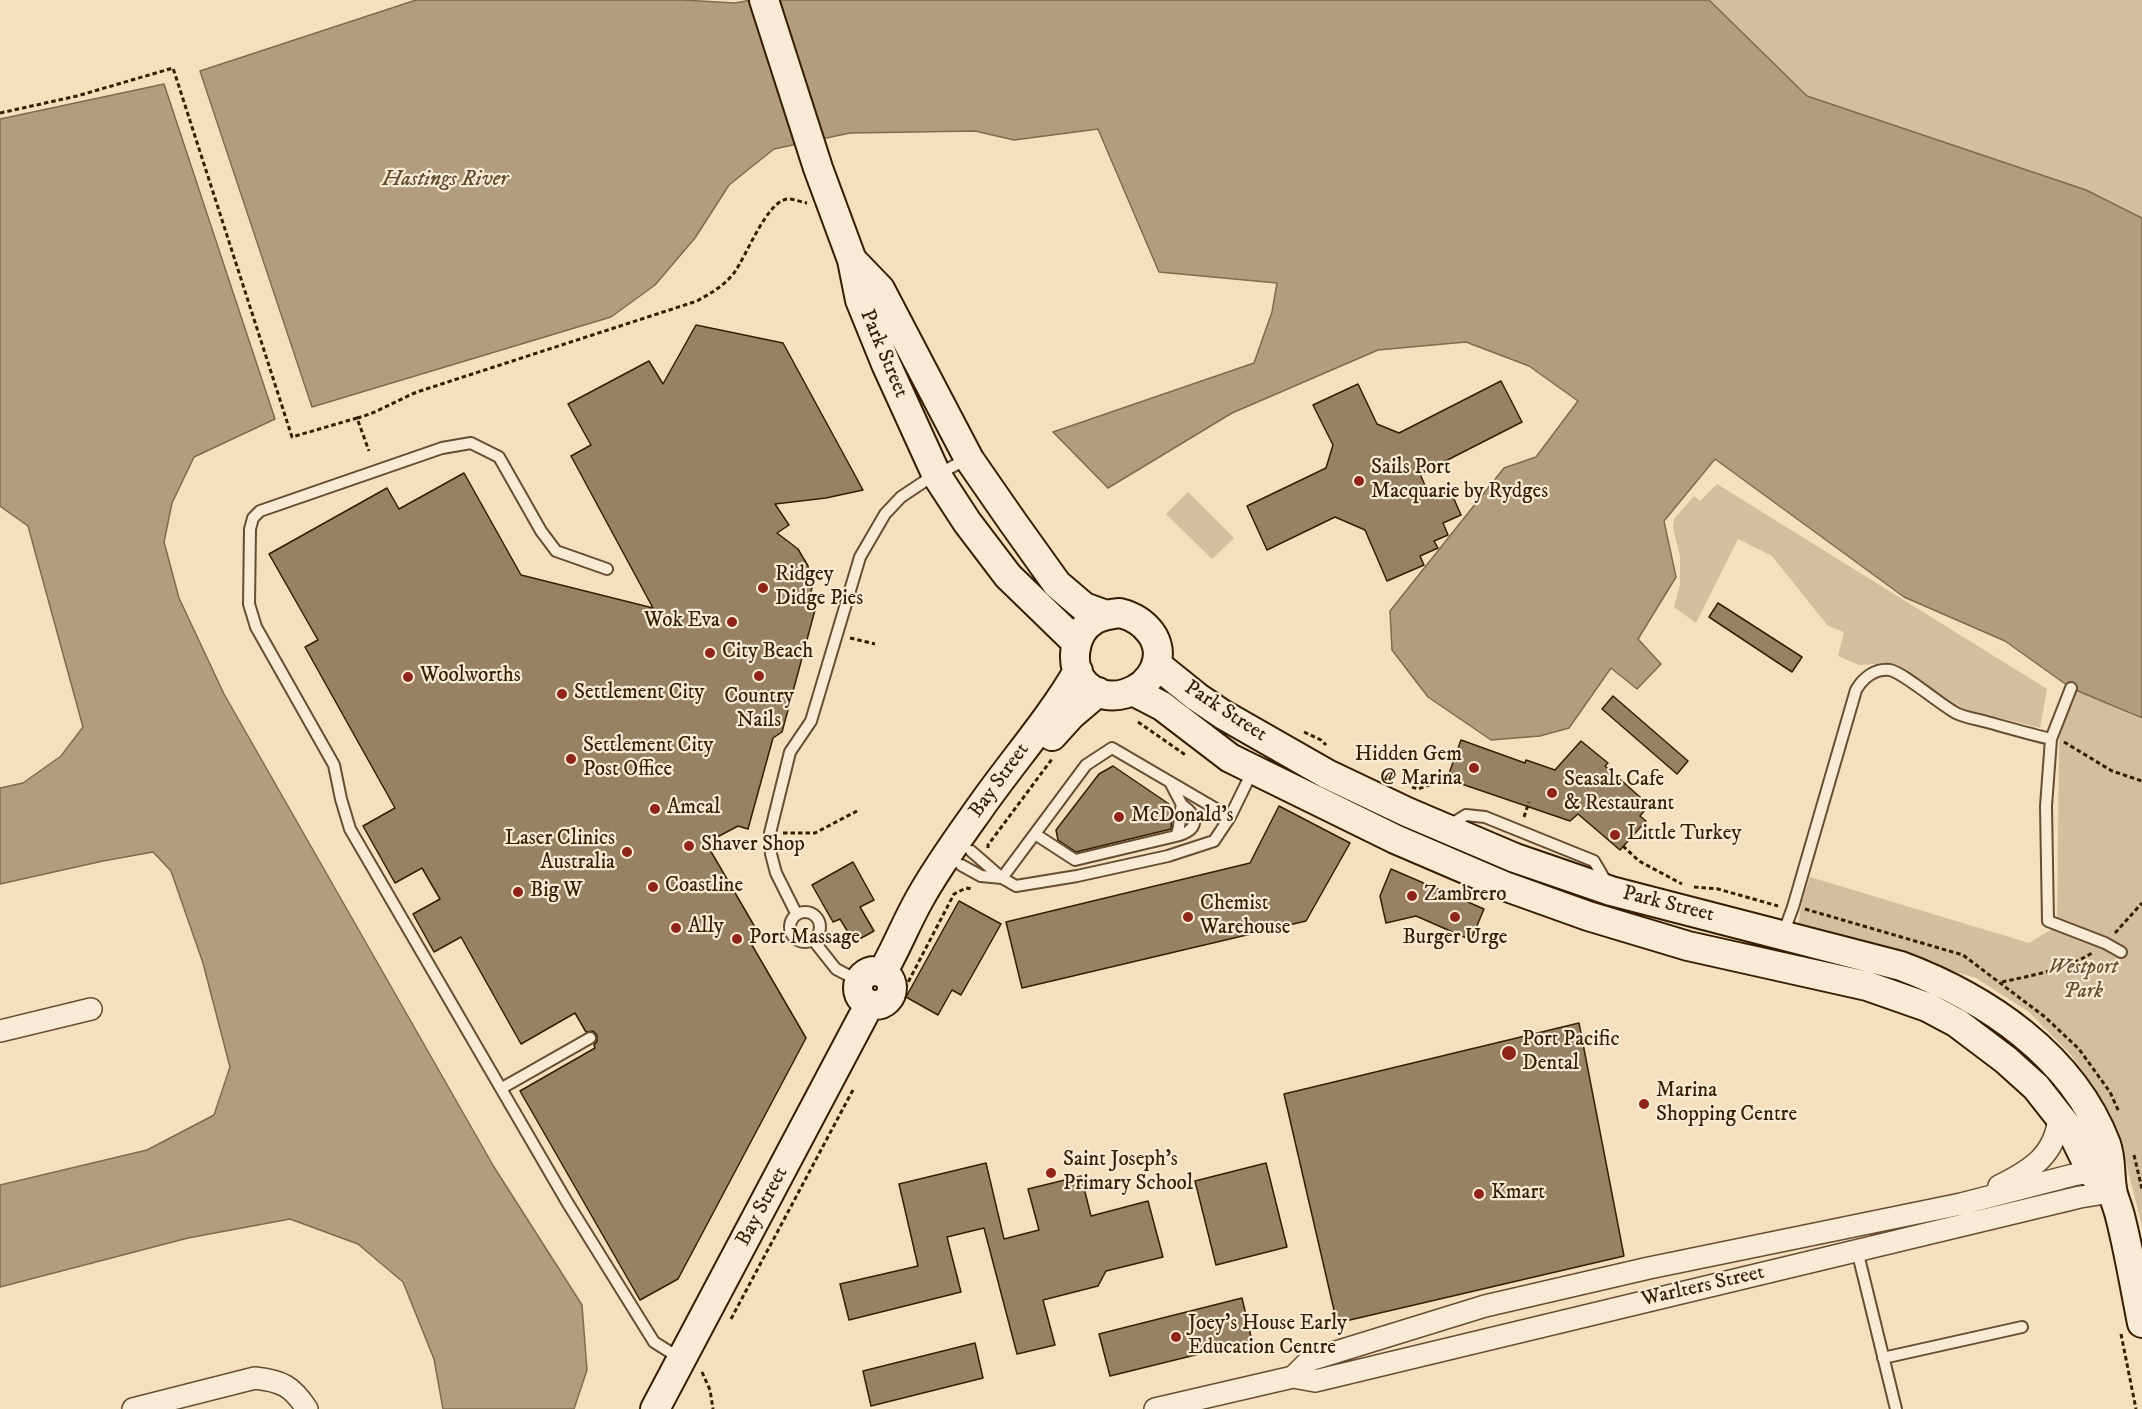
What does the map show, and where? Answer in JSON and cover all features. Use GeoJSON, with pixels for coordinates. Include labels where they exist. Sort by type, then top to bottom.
{"type":"FeatureCollection","features":[{"type":"Feature","properties":{"kind":"street","name":"Park Street"},"geometry":{"type":"LineString","coordinates":[[764,0],[818,168],[852,260],[860,300],[886,364],[938,476],[967,522],[1008,576],[1077,643]]}},
{"type":"Feature","properties":{"kind":"street","name":"Park Street"},"geometry":{"type":"LineString","coordinates":[[852,260],[880,289],[969,459],[1057,584],[1084,607],[1106,615]]}},
{"type":"Feature","properties":{"kind":"street"},"geometry":{"type":"LineString","coordinates":[[1106,615],[1126,615],[1144,624],[1153,636],[1157,650],[1156,664],[1150,678],[1133,691],[1112,696],[1086,685],[1078,671],[1075,657],[1077,643],[1083,630],[1093,620],[1106,615]]}},
{"type":"Feature","properties":{"kind":"street","name":"Park Street"},"geometry":{"type":"LineString","coordinates":[[1156,664],[1222,714],[1327,774],[1515,858],[1611,891],[1901,966],[1931,977],[1981,1003],[2009,1023],[2055,1065],[2072,1084],[2103,1137],[2105,1178]]}},
{"type":"Feature","properties":{"kind":"street","name":"Bay Street"},"geometry":{"type":"LineString","coordinates":[[655,1409],[694,1361],[919,900],[977,812],[1053,712],[1078,671]]}},
{"type":"Feature","properties":{"kind":"street","name":"Park Street"},"geometry":{"type":"LineString","coordinates":[[1133,691],[1162,706],[1230,758],[1395,839],[1507,887],[1566,909],[1688,946],[1867,986],[1927,1007],[1957,1023],[2007,1060],[2036,1088],[2105,1178],[2120,1215],[2142,1323]]}},
{"type":"Feature","properties":{"kind":"street","name":"Bay Street"},"geometry":{"type":"LineString","coordinates":[[879,986],[951,880],[969,867],[1044,744],[1098,692]]}},
{"type":"Feature","properties":{"kind":"street"},"geometry":{"type":"LineString","coordinates":[[0,1031],[91,1009]]}},
{"type":"Feature","properties":{"kind":"street","name":"Warlters Street"},"geometry":{"type":"LineString","coordinates":[[1961,1204],[2022,1174],[2050,1150],[2058,1128],[2059,1116]]}},
{"type":"Feature","properties":{"kind":"street","name":"Warlters Street"},"geometry":{"type":"LineString","coordinates":[[1155,1409],[1231,1401],[1293,1377],[1310,1360],[1485,1306],[1649,1268],[1961,1204],[2073,1175],[2105,1178]]}},
{"type":"Feature","properties":{"kind":"street","name":"Warlters Street"},"geometry":{"type":"LineString","coordinates":[[1293,1377],[1315,1380],[2080,1197],[2105,1178]]}},
{"type":"Feature","properties":{"kind":"street"},"geometry":{"type":"LineString","coordinates":[[133,1409],[255,1378],[274,1380],[289,1387],[307,1409]]}},
{"type":"Feature","properties":{"kind":"lane"},"geometry":{"type":"LineString","coordinates":[[608,569],[556,551],[541,531],[499,457],[471,443],[442,448],[264,508],[253,518],[250,529],[249,604],[256,627],[334,765],[350,828],[567,1202],[654,1342],[694,1361]]}},
{"type":"Feature","properties":{"kind":"lane"},"geometry":{"type":"LineString","coordinates":[[796,913],[776,873],[771,854],[770,833],[790,752],[811,721],[860,557],[885,514],[901,497],[969,459]]}},
{"type":"Feature","properties":{"kind":"lane"},"geometry":{"type":"LineString","coordinates":[[1783,935],[1857,690],[1865,678],[1880,671],[1893,671],[1946,708],[1960,715],[2051,739]]}},
{"type":"Feature","properties":{"kind":"lane"},"geometry":{"type":"LineString","coordinates":[[2070,688],[2051,739],[2046,806],[2048,921],[2105,942],[2121,952]]}},
{"type":"Feature","properties":{"kind":"lane"},"geometry":{"type":"LineString","coordinates":[[1002,878],[1086,765],[1112,748],[1230,817]]}},
{"type":"Feature","properties":{"kind":"lane"},"geometry":{"type":"LineString","coordinates":[[969,867],[1002,878],[1016,886],[1077,876],[1168,856],[1214,841],[1230,817],[1253,770]]}},
{"type":"Feature","properties":{"kind":"lane"},"geometry":{"type":"LineString","coordinates":[[1035,834],[1075,860],[1176,836],[1181,826],[1179,813],[1182,805],[1170,782]]}},
{"type":"Feature","properties":{"kind":"lane"},"geometry":{"type":"LineString","coordinates":[[969,867],[981,876],[1002,878]]}},
{"type":"Feature","properties":{"kind":"lane"},"geometry":{"type":"LineString","coordinates":[[810,912],[816,916],[820,928],[813,940],[803,942],[793,938],[790,933],[790,922],[796,913],[810,912]]}},
{"type":"Feature","properties":{"kind":"lane"},"geometry":{"type":"LineString","coordinates":[[813,940],[836,969],[879,986]]}},
{"type":"Feature","properties":{"kind":"lane"},"geometry":{"type":"LineString","coordinates":[[502,1088],[590,1038]]}},
{"type":"Feature","properties":{"kind":"lane"},"geometry":{"type":"LineString","coordinates":[[1857,1250],[1896,1409]]}},
{"type":"Feature","properties":{"kind":"lane"},"geometry":{"type":"LineString","coordinates":[[1883,1358],[2022,1327]]}},
{"type":"Feature","properties":{"kind":"path"},"geometry":{"type":"LineString","coordinates":[[0,113],[77,96],[173,68],[292,437],[387,408],[398,399],[420,391],[697,301],[719,288],[734,272],[756,231],[778,205],[788,199],[814,203]]}},
{"type":"Feature","properties":{"kind":"path"},"geometry":{"type":"LineString","coordinates":[[357,418],[369,451]]}},
{"type":"Feature","properties":{"kind":"path"},"geometry":{"type":"LineString","coordinates":[[837,634],[875,644]]}},
{"type":"Feature","properties":{"kind":"path"},"geometry":{"type":"LineString","coordinates":[[1299,730],[1321,740],[1328,748]]}},
{"type":"Feature","properties":{"kind":"path"},"geometry":{"type":"LineString","coordinates":[[2051,739],[2064,742],[2112,771],[2142,781]]}},
{"type":"Feature","properties":{"kind":"path"},"geometry":{"type":"LineString","coordinates":[[1407,785],[1418,789],[1447,779]]}},
{"type":"Feature","properties":{"kind":"path"},"geometry":{"type":"LineString","coordinates":[[1527,807],[1529,802]]}},
{"type":"Feature","properties":{"kind":"path"},"geometry":{"type":"LineString","coordinates":[[770,833],[815,833],[857,811]]}},
{"type":"Feature","properties":{"kind":"path"},"geometry":{"type":"LineString","coordinates":[[1623,846],[1639,861],[1685,886],[1718,889],[1779,907]]}},
{"type":"Feature","properties":{"kind":"path"},"geometry":{"type":"LineString","coordinates":[[879,986],[954,894],[966,888],[973,889],[969,867]]}},
{"type":"Feature","properties":{"kind":"path"},"geometry":{"type":"LineString","coordinates":[[1801,907],[1963,955],[2000,982],[2047,972],[2078,962],[2100,948],[2142,903]]}},
{"type":"Feature","properties":{"kind":"path"},"geometry":{"type":"LineString","coordinates":[[730,1321],[854,1088]]}},
{"type":"Feature","properties":{"kind":"path"},"geometry":{"type":"LineString","coordinates":[[694,1361],[710,1390],[712,1409]]}},
{"type":"Feature","properties":{"kind":"green space"},"geometry":{"type":"Polygon","coordinates":[[[1709,0],[2142,0],[2142,218],[2086,190],[1807,96],[1709,0]]]}},
{"type":"Feature","properties":{"kind":"green space"},"geometry":{"type":"Polygon","coordinates":[[[1717,484],[2047,689],[2040,728],[1964,709],[1892,663],[1859,665],[1838,656],[1844,632],[1828,626],[1772,556],[1738,539],[1696,623],[1674,607],[1680,585],[1680,556],[1673,528],[1674,519],[1694,496],[1700,501],[1717,484]]]}},
{"type":"Feature","properties":{"kind":"green space"},"geometry":{"type":"Polygon","coordinates":[[[1188,492],[1234,538],[1212,559],[1166,514],[1188,492]]]}},
{"type":"Feature","properties":{"kind":"green space","name":"Westport Park"},"geometry":{"type":"Polygon","coordinates":[[[2070,687],[2142,720],[2142,1226],[2121,1143],[2111,1117],[2072,1056],[2029,1012],[1976,978],[1798,925],[1810,877],[2029,943],[2057,926],[2059,741],[2070,687]]]}},
{"type":"Feature","properties":{"kind":"water","name":"Hastings River"},"geometry":{"type":"Polygon","coordinates":[[[416,0],[682,0],[735,3],[751,0],[1709,0],[1807,96],[2086,190],[2142,218],[2142,718],[2071,688],[2005,641],[1904,597],[1715,459],[1664,521],[1676,577],[1638,639],[1661,664],[1637,689],[1611,668],[1569,728],[1540,736],[1491,740],[1428,697],[1392,650],[1390,611],[1504,468],[1536,457],[1578,401],[1529,366],[1466,342],[1378,350],[1232,413],[1108,488],[1053,432],[1254,363],[1272,312],[1277,283],[1159,272],[1098,129],[1014,140],[975,131],[850,133],[774,149],[729,185],[695,238],[655,285],[611,317],[312,407],[200,71],[416,0]]]}},
{"type":"Feature","properties":{"kind":"water"},"geometry":{"type":"Polygon","coordinates":[[[164,84],[275,419],[194,457],[172,503],[164,542],[179,598],[224,694],[494,1167],[582,1305],[587,1370],[574,1409],[443,1409],[434,1359],[403,1282],[358,1244],[290,1219],[188,1238],[0,1287],[0,1185],[147,1150],[214,1115],[230,1067],[203,963],[171,871],[153,852],[0,884],[0,788],[23,783],[61,756],[83,727],[28,526],[0,506],[0,119],[164,84]]]}},
{"type":"Feature","properties":{"kind":"building","name":"Settlement City"},"geometry":{"type":"Polygon","coordinates":[[[696,325],[783,343],[863,490],[826,498],[775,504],[789,525],[777,533],[798,549],[808,566],[812,588],[806,609],[815,610],[782,732],[773,738],[748,829],[738,826],[706,843],[759,934],[749,940],[806,1038],[678,1279],[640,1300],[520,1091],[595,1048],[597,1035],[593,1031],[586,1032],[575,1013],[521,1044],[461,937],[434,952],[413,914],[440,899],[422,868],[395,883],[363,826],[395,808],[305,647],[318,640],[269,554],[387,488],[399,509],[464,473],[521,575],[653,608],[571,456],[591,445],[568,404],[649,361],[663,384],[696,325]]]}},
{"type":"Feature","properties":{"kind":"building","name":"Sails Port Macquarie by Rydges"},"geometry":{"type":"Polygon","coordinates":[[[1501,381],[1522,422],[1420,474],[1431,499],[1450,490],[1461,515],[1443,523],[1448,535],[1434,541],[1438,548],[1420,556],[1424,565],[1387,581],[1365,530],[1335,517],[1267,550],[1247,506],[1326,468],[1333,445],[1313,405],[1358,384],[1377,424],[1399,433],[1501,381]]]}},
{"type":"Feature","properties":{"kind":"building"},"geometry":{"type":"Polygon","coordinates":[[[1718,603],[1802,657],[1792,672],[1709,617],[1718,603]]]}},
{"type":"Feature","properties":{"kind":"building"},"geometry":{"type":"Polygon","coordinates":[[[1613,696],[1688,761],[1677,774],[1602,709],[1613,696]]]}},
{"type":"Feature","properties":{"kind":"building"},"geometry":{"type":"Polygon","coordinates":[[[1461,740],[1525,763],[1526,760],[1555,770],[1581,741],[1608,763],[1605,766],[1649,805],[1640,816],[1646,821],[1620,850],[1578,814],[1570,821],[1447,779],[1461,740]]]}},
{"type":"Feature","properties":{"kind":"building","name":"McDonald's"},"geometry":{"type":"Polygon","coordinates":[[[1113,766],[1169,804],[1172,818],[1171,829],[1076,852],[1058,840],[1056,830],[1099,774],[1113,766]]]}},
{"type":"Feature","properties":{"kind":"building"},"geometry":{"type":"Polygon","coordinates":[[[1279,806],[1350,843],[1306,921],[1022,988],[1006,922],[1250,863],[1279,806]]]}},
{"type":"Feature","properties":{"kind":"building"},"geometry":{"type":"Polygon","coordinates":[[[853,862],[874,900],[860,907],[874,931],[854,942],[840,919],[833,922],[812,885],[853,862]]]}},
{"type":"Feature","properties":{"kind":"building"},"geometry":{"type":"Polygon","coordinates":[[[1391,869],[1484,909],[1471,940],[1416,916],[1386,923],[1380,896],[1391,869]]]}},
{"type":"Feature","properties":{"kind":"building"},"geometry":{"type":"Polygon","coordinates":[[[959,901],[1001,924],[961,995],[952,990],[938,1015],[906,997],[959,901]]]}},
{"type":"Feature","properties":{"kind":"building"},"geometry":{"type":"Polygon","coordinates":[[[1579,1023],[1624,1256],[1337,1323],[1284,1094],[1579,1023]]]}},
{"type":"Feature","properties":{"kind":"building"},"geometry":{"type":"Polygon","coordinates":[[[986,1163],[1004,1239],[1039,1230],[1028,1189],[1081,1176],[1091,1216],[1148,1201],[1163,1257],[1106,1271],[1098,1286],[1043,1300],[1055,1345],[1017,1354],[984,1228],[947,1237],[961,1292],[849,1320],[840,1284],[918,1266],[899,1184],[986,1163]]]}},
{"type":"Feature","properties":{"kind":"building"},"geometry":{"type":"Polygon","coordinates":[[[1266,1163],[1287,1247],[1216,1265],[1195,1181],[1266,1163]]]}},
{"type":"Feature","properties":{"kind":"building","name":"Joey's House Early Education Centre"},"geometry":{"type":"Polygon","coordinates":[[[1242,1298],[1252,1341],[1110,1376],[1099,1334],[1242,1298]]]}},
{"type":"Feature","properties":{"kind":"building"},"geometry":{"type":"Polygon","coordinates":[[[975,1343],[983,1378],[871,1406],[863,1371],[975,1343]]]}},
{"type":"Feature","properties":{"kind":"place","name":"Sails Port Macquarie by Rydges"},"geometry":{"type":"Point","coordinates":[1359,481]}},
{"type":"Feature","properties":{"kind":"place","name":"Ridgey Didge Pies"},"geometry":{"type":"Point","coordinates":[763,588]}},
{"type":"Feature","properties":{"kind":"place","name":"Wok Eva"},"geometry":{"type":"Point","coordinates":[732,622]}},
{"type":"Feature","properties":{"kind":"place","name":"City Beach"},"geometry":{"type":"Point","coordinates":[710,653]}},
{"type":"Feature","properties":{"kind":"place","name":"Country Nails"},"geometry":{"type":"Point","coordinates":[759,676]}},
{"type":"Feature","properties":{"kind":"place","name":"Woolworths"},"geometry":{"type":"Point","coordinates":[408,677]}},
{"type":"Feature","properties":{"kind":"place","name":"Settlement City"},"geometry":{"type":"Point","coordinates":[562,694]}},
{"type":"Feature","properties":{"kind":"place","name":"Settlement City Post Office"},"geometry":{"type":"Point","coordinates":[571,759]}},
{"type":"Feature","properties":{"kind":"place","name":"Hidden Gem @ Marina"},"geometry":{"type":"Point","coordinates":[1474,768]}},
{"type":"Feature","properties":{"kind":"place","name":"Seasalt Cafe & Restaurant"},"geometry":{"type":"Point","coordinates":[1552,793]}},
{"type":"Feature","properties":{"kind":"place","name":"Amcal"},"geometry":{"type":"Point","coordinates":[655,809]}},
{"type":"Feature","properties":{"kind":"place","name":"McDonald's"},"geometry":{"type":"Point","coordinates":[1119,817]}},
{"type":"Feature","properties":{"kind":"place","name":"Little Turkey"},"geometry":{"type":"Point","coordinates":[1615,835]}},
{"type":"Feature","properties":{"kind":"place","name":"Shaver Shop"},"geometry":{"type":"Point","coordinates":[689,846]}},
{"type":"Feature","properties":{"kind":"place","name":"Laser Clinics Australia"},"geometry":{"type":"Point","coordinates":[627,852]}},
{"type":"Feature","properties":{"kind":"place","name":"Coastline"},"geometry":{"type":"Point","coordinates":[653,887]}},
{"type":"Feature","properties":{"kind":"place","name":"Big W"},"geometry":{"type":"Point","coordinates":[518,892]}},
{"type":"Feature","properties":{"kind":"place","name":"Zambrero"},"geometry":{"type":"Point","coordinates":[1412,896]}},
{"type":"Feature","properties":{"kind":"place","name":"Chemist Warehouse"},"geometry":{"type":"Point","coordinates":[1188,917]}},
{"type":"Feature","properties":{"kind":"place","name":"Burger Urge"},"geometry":{"type":"Point","coordinates":[1455,917]}},
{"type":"Feature","properties":{"kind":"place","name":"Ally"},"geometry":{"type":"Point","coordinates":[676,928]}},
{"type":"Feature","properties":{"kind":"place","name":"Port Massage"},"geometry":{"type":"Point","coordinates":[737,939]}},
{"type":"Feature","properties":{"kind":"place","name":"Port Pacific Dental"},"geometry":{"type":"Point","coordinates":[1509,1053]}},
{"type":"Feature","properties":{"kind":"place","name":"Marina Shopping Centre"},"geometry":{"type":"Point","coordinates":[1644,1104]}},
{"type":"Feature","properties":{"kind":"place","name":"Saint Joseph's Primary School"},"geometry":{"type":"Point","coordinates":[1051,1173]}},
{"type":"Feature","properties":{"kind":"place","name":"Kmart"},"geometry":{"type":"Point","coordinates":[1479,1194]}},
{"type":"Feature","properties":{"kind":"place","name":"Joey's House Early Education Centre"},"geometry":{"type":"Point","coordinates":[1176,1337]}}]}
